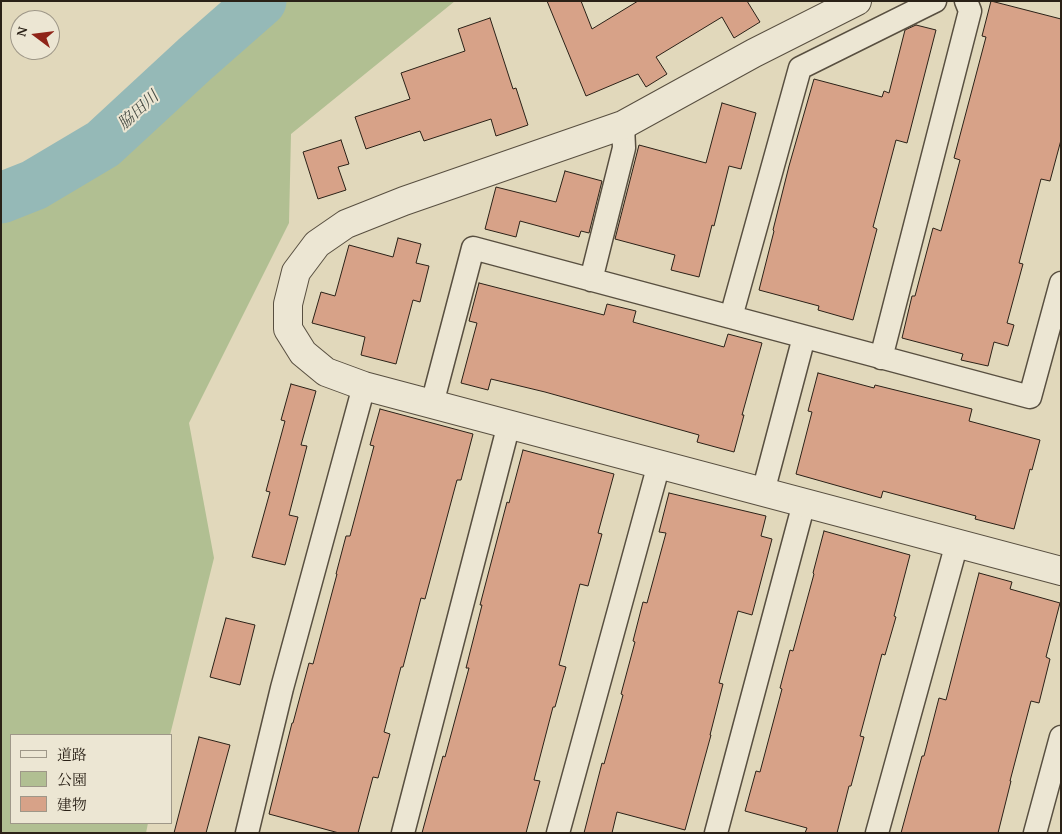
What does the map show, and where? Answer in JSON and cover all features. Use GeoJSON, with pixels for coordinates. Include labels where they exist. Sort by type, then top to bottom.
{"type":"FeatureCollection","features":[{"type":"Feature","properties":{"kind":"street"},"geometry":{"type":"LineString","coordinates":[[857,1],[754,53],[623,124],[404,201],[346,224],[317,244],[296,272],[288,304],[288,329],[303,353],[326,372],[364,386],[1061,571]]}},
{"type":"Feature","properties":{"kind":"street"},"geometry":{"type":"LineString","coordinates":[[731,317],[800,68],[935,1]]}},
{"type":"Feature","properties":{"kind":"street"},"geometry":{"type":"LineString","coordinates":[[882,358],[970,11],[966,1]]}},
{"type":"Feature","properties":{"kind":"street"},"geometry":{"type":"LineString","coordinates":[[591,280],[624,148],[623,124]]}},
{"type":"Feature","properties":{"kind":"street"},"geometry":{"type":"LineString","coordinates":[[432,404],[473,248],[1030,397],[1061,283]]}},
{"type":"Feature","properties":{"kind":"street"},"geometry":{"type":"LineString","coordinates":[[763,492],[804,337]]}},
{"type":"Feature","properties":{"kind":"street"},"geometry":{"type":"LineString","coordinates":[[247,833],[282,688],[364,386]]}},
{"type":"Feature","properties":{"kind":"street"},"geometry":{"type":"LineString","coordinates":[[403,833],[509,424]]}},
{"type":"Feature","properties":{"kind":"street"},"geometry":{"type":"LineString","coordinates":[[558,833],[659,464]]}},
{"type":"Feature","properties":{"kind":"street"},"geometry":{"type":"LineString","coordinates":[[716,833],[804,503]]}},
{"type":"Feature","properties":{"kind":"street"},"geometry":{"type":"LineString","coordinates":[[877,833],[957,543]]}},
{"type":"Feature","properties":{"kind":"street"},"geometry":{"type":"LineString","coordinates":[[1036,833],[1061,737]]}},
{"type":"Feature","properties":{"kind":"green space"},"geometry":{"type":"Polygon","coordinates":[[[278,1],[455,1],[291,134],[289,223],[189,423],[214,558],[170,734],[10,734],[10,824],[148,824],[146,833],[1,833],[1,209],[31,196],[95,163],[278,1]]]}},
{"type":"Feature","properties":{"kind":"building"},"geometry":{"type":"Polygon","coordinates":[[[547,1],[581,1],[592,29],[638,1],[747,1],[760,22],[734,38],[722,17],[656,57],[667,74],[646,87],[638,74],[586,96],[547,1]]]}},
{"type":"Feature","properties":{"kind":"building"},"geometry":{"type":"Polygon","coordinates":[[[991,1],[1061,19],[1061,140],[1050,181],[1041,179],[1019,263],[1023,264],[1007,323],[1014,325],[1008,346],[994,342],[988,366],[961,360],[963,354],[902,338],[912,296],[915,296],[933,228],[941,231],[960,160],[954,158],[986,37],[982,36],[991,1]]]}},
{"type":"Feature","properties":{"kind":"building"},"geometry":{"type":"Polygon","coordinates":[[[490,18],[513,89],[516,88],[528,125],[496,136],[491,119],[424,141],[420,131],[366,149],[355,117],[410,99],[401,73],[465,51],[458,29],[490,18]]]}},
{"type":"Feature","properties":{"kind":"building"},"geometry":{"type":"Polygon","coordinates":[[[916,25],[936,30],[907,143],[896,140],[873,227],[877,229],[853,320],[818,310],[819,306],[759,290],[789,166],[814,79],[882,97],[884,91],[889,93],[905,30],[916,25]]]}},
{"type":"Feature","properties":{"kind":"building"},"geometry":{"type":"Polygon","coordinates":[[[722,103],[756,113],[741,169],[729,166],[699,277],[671,270],[675,255],[615,239],[639,145],[706,163],[722,103]]]}},
{"type":"Feature","properties":{"kind":"building"},"geometry":{"type":"Polygon","coordinates":[[[341,140],[349,164],[338,167],[346,190],[318,199],[303,152],[341,140]]]}},
{"type":"Feature","properties":{"kind":"building"},"geometry":{"type":"Polygon","coordinates":[[[565,171],[602,181],[589,233],[581,231],[579,237],[520,221],[516,237],[485,229],[496,187],[556,202],[565,171]]]}},
{"type":"Feature","properties":{"kind":"building"},"geometry":{"type":"Polygon","coordinates":[[[398,238],[421,244],[416,263],[429,266],[420,302],[413,300],[396,364],[361,355],[365,337],[312,323],[321,292],[335,296],[349,245],[393,257],[398,238]]]}},
{"type":"Feature","properties":{"kind":"building"},"geometry":{"type":"Polygon","coordinates":[[[479,283],[604,315],[607,304],[636,311],[633,322],[724,347],[728,334],[762,343],[734,452],[697,442],[699,435],[545,392],[491,379],[488,390],[461,383],[477,323],[469,321],[479,283]]]}},
{"type":"Feature","properties":{"kind":"building"},"geometry":{"type":"Polygon","coordinates":[[[818,373],[874,388],[875,385],[972,409],[969,421],[1040,440],[1014,529],[975,519],[976,516],[883,491],[881,498],[796,474],[812,412],[808,411],[818,373]]]}},
{"type":"Feature","properties":{"kind":"building"},"geometry":{"type":"Polygon","coordinates":[[[291,384],[316,391],[301,445],[307,446],[289,515],[298,517],[285,565],[252,557],[270,492],[266,491],[285,421],[281,420],[291,384]]]}},
{"type":"Feature","properties":{"kind":"building"},"geometry":{"type":"Polygon","coordinates":[[[380,409],[473,434],[461,480],[457,480],[425,599],[421,598],[403,667],[401,667],[384,732],[390,734],[378,778],[373,777],[358,833],[339,833],[269,814],[309,663],[313,664],[346,536],[350,536],[374,446],[370,445],[380,409]]]}},
{"type":"Feature","properties":{"kind":"building"},"geometry":{"type":"Polygon","coordinates":[[[523,450],[614,474],[598,533],[602,534],[588,586],[580,584],[559,665],[566,667],[555,707],[553,707],[534,780],[540,781],[526,833],[422,833],[469,668],[466,668],[482,605],[480,605],[507,502],[509,503],[523,450]]]}},
{"type":"Feature","properties":{"kind":"building"},"geometry":{"type":"Polygon","coordinates":[[[669,493],[766,516],[761,536],[772,539],[752,615],[738,611],[719,683],[723,684],[711,735],[685,830],[617,812],[612,833],[584,833],[602,763],[604,764],[623,695],[621,694],[635,642],[633,641],[643,602],[647,603],[666,533],[659,532],[669,493]]]}},
{"type":"Feature","properties":{"kind":"building"},"geometry":{"type":"Polygon","coordinates":[[[824,531],[910,555],[894,616],[896,617],[885,655],[882,654],[860,736],[864,737],[837,833],[805,833],[807,828],[745,811],[756,771],[760,772],[782,689],[780,688],[790,650],[793,651],[824,531]]]}},
{"type":"Feature","properties":{"kind":"building"},"geometry":{"type":"Polygon","coordinates":[[[979,573],[1012,582],[1010,589],[1060,603],[1046,657],[1050,659],[1039,703],[1031,701],[998,833],[901,833],[939,698],[946,700],[979,573]]]}},
{"type":"Feature","properties":{"kind":"building"},"geometry":{"type":"Polygon","coordinates":[[[226,618],[255,625],[240,685],[210,677],[226,618]]]}},
{"type":"Feature","properties":{"kind":"building"},"geometry":{"type":"Polygon","coordinates":[[[199,737],[230,745],[206,833],[174,833],[199,737]]]}},
{"type":"Feature","properties":{"kind":"waterway","name":"脇田川"},"geometry":{"type":"LineString","coordinates":[[1,198],[34,185],[103,144],[261,1]]}}]}
